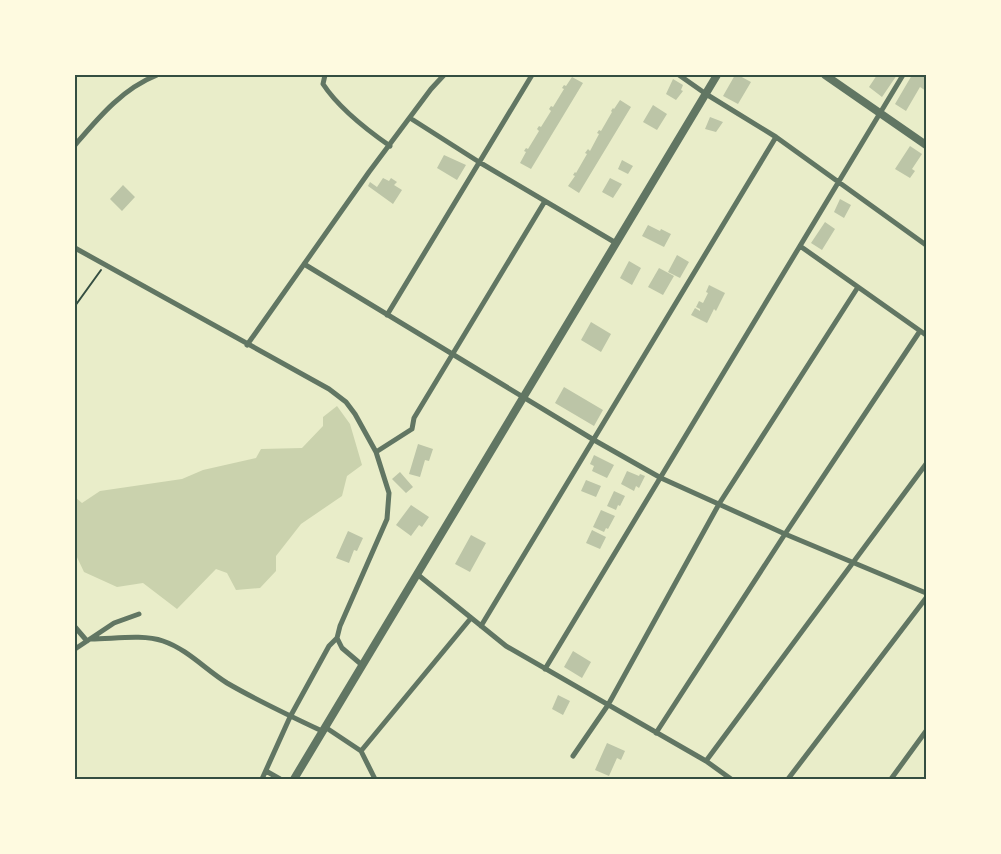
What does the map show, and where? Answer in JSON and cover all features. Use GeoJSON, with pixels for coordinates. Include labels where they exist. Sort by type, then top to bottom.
{"type":"FeatureCollection","features":[{"type":"Feature","properties":{"kind":"street"},"geometry":{"type":"LineString","coordinates":[[75,145],[114,102],[142,81],[157,75]]}},
{"type":"Feature","properties":{"kind":"street"},"geometry":{"type":"LineString","coordinates":[[325,75],[323,84],[327,90],[377,137],[390,146]]}},
{"type":"Feature","properties":{"kind":"street"},"geometry":{"type":"LineString","coordinates":[[247,345],[431,89],[444,75]]}},
{"type":"Feature","properties":{"kind":"street"},"geometry":{"type":"LineString","coordinates":[[387,315],[532,75]]}},
{"type":"Feature","properties":{"kind":"street"},"geometry":{"type":"LineString","coordinates":[[679,75],[776,138],[926,245]]}},
{"type":"Feature","properties":{"kind":"street"},"geometry":{"type":"LineString","coordinates":[[294,779],[717,75]]}},
{"type":"Feature","properties":{"kind":"street"},"geometry":{"type":"LineString","coordinates":[[825,75],[926,145]]}},
{"type":"Feature","properties":{"kind":"street"},"geometry":{"type":"LineString","coordinates":[[545,669],[903,75]]}},
{"type":"Feature","properties":{"kind":"street"},"geometry":{"type":"LineString","coordinates":[[410,118],[479,162],[616,243]]}},
{"type":"Feature","properties":{"kind":"street"},"geometry":{"type":"LineString","coordinates":[[481,626],[776,138]]}},
{"type":"Feature","properties":{"kind":"street"},"geometry":{"type":"LineString","coordinates":[[376,452],[412,429],[414,418],[545,201]]}},
{"type":"Feature","properties":{"kind":"street"},"geometry":{"type":"LineString","coordinates":[[800,246],[926,335]]}},
{"type":"Feature","properties":{"kind":"street"},"geometry":{"type":"LineString","coordinates":[[75,248],[329,389],[346,402],[355,414],[376,452],[388,493],[387,519],[340,626],[337,638],[329,646],[290,716],[262,779]]}},
{"type":"Feature","properties":{"kind":"street"},"geometry":{"type":"LineString","coordinates":[[304,264],[523,398],[661,478],[785,534],[926,593]]}},
{"type":"Feature","properties":{"kind":"street"},"geometry":{"type":"LineString","coordinates":[[574,756],[608,705],[720,504],[858,287]]}},
{"type":"Feature","properties":{"kind":"street"},"geometry":{"type":"LineString","coordinates":[[656,732],[920,331]]}},
{"type":"Feature","properties":{"kind":"street"},"geometry":{"type":"LineString","coordinates":[[706,761],[926,464]]}},
{"type":"Feature","properties":{"kind":"street"},"geometry":{"type":"LineString","coordinates":[[417,574],[506,646],[706,761],[730,779]]}},
{"type":"Feature","properties":{"kind":"street"},"geometry":{"type":"LineString","coordinates":[[788,779],[926,598]]}},
{"type":"Feature","properties":{"kind":"street"},"geometry":{"type":"LineString","coordinates":[[75,649],[114,622],[139,614]]}},
{"type":"Feature","properties":{"kind":"street"},"geometry":{"type":"LineString","coordinates":[[361,751],[471,618]]}},
{"type":"Feature","properties":{"kind":"street"},"geometry":{"type":"LineString","coordinates":[[75,627],[89,640],[147,638],[163,641],[226,682],[290,716],[324,729],[361,751],[376,779]]}},
{"type":"Feature","properties":{"kind":"street"},"geometry":{"type":"LineString","coordinates":[[337,638],[342,648],[362,665]]}},
{"type":"Feature","properties":{"kind":"street"},"geometry":{"type":"LineString","coordinates":[[891,779],[926,731]]}},
{"type":"Feature","properties":{"kind":"street"},"geometry":{"type":"LineString","coordinates":[[266,772],[280,779]]}},
{"type":"Feature","properties":{"kind":"path"},"geometry":{"type":"LineString","coordinates":[[75,306],[106,264]]}},
{"type":"Feature","properties":{"kind":"green space"},"geometry":{"type":"Polygon","coordinates":[[[337,406],[350,424],[362,465],[347,476],[342,496],[301,524],[276,556],[276,571],[260,588],[236,590],[227,573],[216,569],[177,609],[143,583],[117,587],[84,572],[75,553],[75,497],[82,503],[100,491],[182,479],[203,470],[256,458],[261,449],[302,448],[323,426],[323,417],[337,406]]]}},
{"type":"Feature","properties":{"kind":"building"},"geometry":{"type":"Polygon","coordinates":[[[735,75],[751,82],[738,104],[723,96],[735,75]]]}},
{"type":"Feature","properties":{"kind":"building"},"geometry":{"type":"Polygon","coordinates":[[[877,75],[897,75],[882,97],[869,87],[877,75]]]}},
{"type":"Feature","properties":{"kind":"building"},"geometry":{"type":"Polygon","coordinates":[[[912,75],[923,75],[926,77],[926,91],[920,87],[906,111],[895,104],[912,75]]]}},
{"type":"Feature","properties":{"kind":"building"},"geometry":{"type":"Polygon","coordinates":[[[572,77],[583,83],[531,169],[520,163],[526,152],[524,151],[526,148],[528,149],[539,131],[537,129],[539,126],[541,127],[551,111],[549,109],[551,106],[553,107],[564,89],[562,88],[564,85],[566,86],[572,77]]]}},
{"type":"Feature","properties":{"kind":"building"},"geometry":{"type":"Polygon","coordinates":[[[673,79],[683,85],[681,90],[683,91],[676,100],[666,94],[673,79]]]}},
{"type":"Feature","properties":{"kind":"building"},"geometry":{"type":"Polygon","coordinates":[[[620,100],[631,107],[579,193],[568,186],[587,154],[585,153],[588,149],[590,151],[599,134],[597,133],[599,130],[601,131],[611,111],[620,100]]]}},
{"type":"Feature","properties":{"kind":"building"},"geometry":{"type":"Polygon","coordinates":[[[653,105],[667,114],[657,130],[643,122],[653,105]]]}},
{"type":"Feature","properties":{"kind":"building"},"geometry":{"type":"Polygon","coordinates":[[[710,117],[723,122],[716,132],[705,129],[710,117]]]}},
{"type":"Feature","properties":{"kind":"building"},"geometry":{"type":"Polygon","coordinates":[[[910,146],[922,154],[912,169],[915,171],[910,178],[895,169],[910,146]]]}},
{"type":"Feature","properties":{"kind":"building"},"geometry":{"type":"Polygon","coordinates":[[[444,155],[466,165],[457,180],[437,168],[444,155]]]}},
{"type":"Feature","properties":{"kind":"building"},"geometry":{"type":"Polygon","coordinates":[[[622,160],[633,166],[628,174],[618,169],[622,160]]]}},
{"type":"Feature","properties":{"kind":"building"},"geometry":{"type":"Polygon","coordinates":[[[383,178],[389,181],[391,178],[397,182],[394,185],[402,190],[393,204],[368,186],[370,182],[377,187],[383,178]]]}},
{"type":"Feature","properties":{"kind":"building"},"geometry":{"type":"Polygon","coordinates":[[[610,178],[622,184],[613,198],[602,192],[610,178]]]}},
{"type":"Feature","properties":{"kind":"building"},"geometry":{"type":"Polygon","coordinates":[[[123,185],[135,197],[122,211],[110,199],[123,185]]]}},
{"type":"Feature","properties":{"kind":"building"},"geometry":{"type":"Polygon","coordinates":[[[840,199],[851,205],[844,218],[834,212],[840,199]]]}},
{"type":"Feature","properties":{"kind":"building"},"geometry":{"type":"Polygon","coordinates":[[[825,222],[835,229],[822,250],[811,243],[825,222]]]}},
{"type":"Feature","properties":{"kind":"building"},"geometry":{"type":"Polygon","coordinates":[[[648,225],[671,234],[664,247],[642,236],[648,225]]]}},
{"type":"Feature","properties":{"kind":"building"},"geometry":{"type":"Polygon","coordinates":[[[677,255],[689,262],[680,278],[668,272],[677,255]]]}},
{"type":"Feature","properties":{"kind":"building"},"geometry":{"type":"Polygon","coordinates":[[[629,261],[641,268],[632,285],[620,278],[629,261]]]}},
{"type":"Feature","properties":{"kind":"building"},"geometry":{"type":"Polygon","coordinates":[[[659,268],[674,276],[663,295],[648,287],[659,268]]]}},
{"type":"Feature","properties":{"kind":"building"},"geometry":{"type":"Polygon","coordinates":[[[709,285],[725,293],[716,311],[714,309],[707,323],[691,315],[695,308],[700,311],[696,307],[699,301],[703,303],[708,293],[706,292],[709,285]]]}},
{"type":"Feature","properties":{"kind":"building"},"geometry":{"type":"Polygon","coordinates":[[[591,322],[611,334],[601,352],[581,340],[591,322]]]}},
{"type":"Feature","properties":{"kind":"building"},"geometry":{"type":"Polygon","coordinates":[[[564,387],[603,410],[594,426],[555,403],[564,387]]]}},
{"type":"Feature","properties":{"kind":"building"},"geometry":{"type":"Polygon","coordinates":[[[418,444],[433,449],[429,461],[425,460],[420,477],[409,474],[418,444]]]}},
{"type":"Feature","properties":{"kind":"building"},"geometry":{"type":"Polygon","coordinates":[[[594,455],[614,465],[607,478],[592,471],[594,466],[590,464],[594,455]]]}},
{"type":"Feature","properties":{"kind":"building"},"geometry":{"type":"Polygon","coordinates":[[[627,471],[639,476],[640,474],[645,476],[639,488],[636,486],[634,491],[621,484],[627,471]]]}},
{"type":"Feature","properties":{"kind":"building"},"geometry":{"type":"Polygon","coordinates":[[[400,472],[413,487],[406,493],[392,479],[400,472]]]}},
{"type":"Feature","properties":{"kind":"building"},"geometry":{"type":"Polygon","coordinates":[[[586,480],[601,486],[596,497],[581,491],[586,480]]]}},
{"type":"Feature","properties":{"kind":"building"},"geometry":{"type":"Polygon","coordinates":[[[614,491],[625,496],[616,510],[607,506],[614,491]]]}},
{"type":"Feature","properties":{"kind":"building"},"geometry":{"type":"Polygon","coordinates":[[[411,505],[429,517],[422,527],[419,525],[411,536],[396,525],[411,505]]]}},
{"type":"Feature","properties":{"kind":"building"},"geometry":{"type":"Polygon","coordinates":[[[601,510],[615,516],[608,529],[606,528],[604,532],[593,527],[601,510]]]}},
{"type":"Feature","properties":{"kind":"building"},"geometry":{"type":"Polygon","coordinates":[[[592,530],[606,537],[600,549],[586,543],[592,530]]]}},
{"type":"Feature","properties":{"kind":"building"},"geometry":{"type":"Polygon","coordinates":[[[348,531],[363,538],[357,551],[354,550],[349,563],[336,558],[348,531]]]}},
{"type":"Feature","properties":{"kind":"building"},"geometry":{"type":"Polygon","coordinates":[[[471,535],[486,543],[470,572],[455,564],[471,535]]]}},
{"type":"Feature","properties":{"kind":"building"},"geometry":{"type":"Polygon","coordinates":[[[573,651],[591,662],[582,678],[564,667],[573,651]]]}},
{"type":"Feature","properties":{"kind":"building"},"geometry":{"type":"Polygon","coordinates":[[[558,695],[570,701],[563,715],[552,709],[558,695]]]}},
{"type":"Feature","properties":{"kind":"building"},"geometry":{"type":"Polygon","coordinates":[[[607,743],[625,751],[621,760],[617,758],[609,776],[595,770],[607,743]]]}}]}
